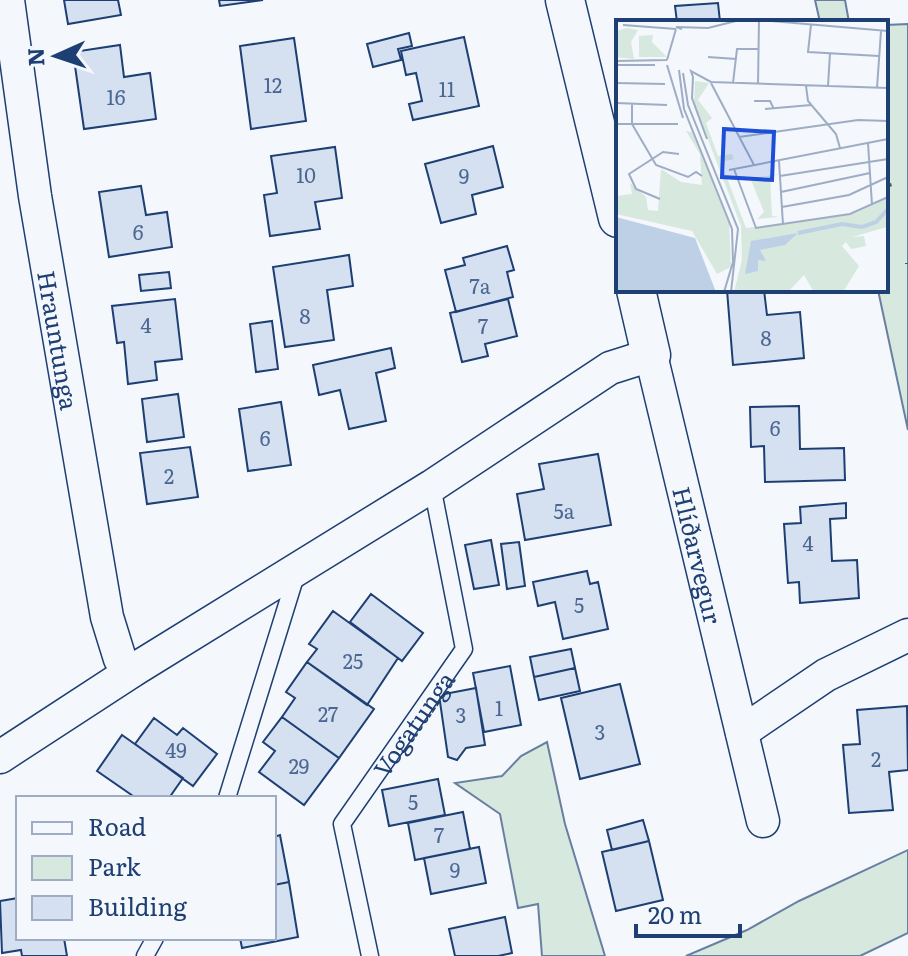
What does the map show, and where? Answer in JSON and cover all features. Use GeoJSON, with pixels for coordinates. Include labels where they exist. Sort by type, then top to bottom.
{"type":"FeatureCollection","features":[{"type":"Feature","properties":{"kind":"street","name":"Hrauntunga"},"geometry":{"type":"LineString","coordinates":[[8,0],[35,196],[107,617],[120,659],[132,671]]}},
{"type":"Feature","properties":{"kind":"street"},"geometry":{"type":"LineString","coordinates":[[565,0],[616,210]]}},
{"type":"Feature","properties":{"kind":"street","name":"Hlíðarvegur"},"geometry":{"type":"LineString","coordinates":[[636,292],[763,821]]}},
{"type":"Feature","properties":{"kind":"street"},"geometry":{"type":"LineString","coordinates":[[0,757],[132,671],[432,486],[610,368],[651,355]]}},
{"type":"Feature","properties":{"kind":"street"},"geometry":{"type":"LineString","coordinates":[[742,732],[826,675],[908,635]]}},
{"type":"Feature","properties":{"kind":"lane","name":"Vogatunga"},"geometry":{"type":"LineString","coordinates":[[370,956],[342,824],[464,649],[432,486]]}},
{"type":"Feature","properties":{"kind":"lane"},"geometry":{"type":"LineString","coordinates":[[228,796],[298,571]]}},
{"type":"Feature","properties":{"kind":"green space"},"geometry":{"type":"Polygon","coordinates":[[[815,0],[845,0],[849,20],[820,20],[815,0]]]}},
{"type":"Feature","properties":{"kind":"green space"},"geometry":{"type":"Polygon","coordinates":[[[908,24],[908,430],[878,292],[888,292],[888,25],[908,24]]]}},
{"type":"Feature","properties":{"kind":"green space"},"geometry":{"type":"Polygon","coordinates":[[[547,742],[565,824],[605,956],[542,956],[538,904],[518,908],[500,814],[455,783],[502,776],[521,756],[547,742]]]}},
{"type":"Feature","properties":{"kind":"green space"},"geometry":{"type":"Polygon","coordinates":[[[908,850],[908,933],[860,956],[686,956],[747,930],[799,901],[908,850]]]}},
{"type":"Feature","properties":{"kind":"building"},"geometry":{"type":"Polygon","coordinates":[[[64,0],[118,0],[121,15],[68,24],[64,0]]]}},
{"type":"Feature","properties":{"kind":"building"},"geometry":{"type":"Polygon","coordinates":[[[219,0],[263,0],[220,6],[219,0]]]}},
{"type":"Feature","properties":{"kind":"building"},"geometry":{"type":"Polygon","coordinates":[[[718,3],[720,20],[677,20],[675,6],[718,3]]]}},
{"type":"Feature","properties":{"kind":"building"},"geometry":{"type":"Polygon","coordinates":[[[409,33],[412,46],[398,49],[401,60],[373,67],[367,44],[409,33]]]}},
{"type":"Feature","properties":{"kind":"building"},"geometry":{"type":"Polygon","coordinates":[[[464,37],[479,106],[413,120],[409,104],[422,101],[416,73],[406,75],[401,51],[464,37]]]}},
{"type":"Feature","properties":{"kind":"building"},"geometry":{"type":"Polygon","coordinates":[[[294,38],[306,121],[251,129],[240,46],[294,38]]]}},
{"type":"Feature","properties":{"kind":"building"},"geometry":{"type":"Polygon","coordinates":[[[120,45],[124,77],[150,73],[156,119],[84,129],[73,52],[120,45]]]}},
{"type":"Feature","properties":{"kind":"building"},"geometry":{"type":"Polygon","coordinates":[[[493,146],[503,187],[472,195],[476,214],[441,223],[425,164],[493,146]]]}},
{"type":"Feature","properties":{"kind":"building"},"geometry":{"type":"Polygon","coordinates":[[[335,147],[342,198],[315,202],[320,229],[270,236],[264,195],[277,193],[271,156],[335,147]]]}},
{"type":"Feature","properties":{"kind":"building"},"geometry":{"type":"Polygon","coordinates":[[[141,186],[146,215],[167,212],[172,247],[109,257],[99,192],[141,186]]]}},
{"type":"Feature","properties":{"kind":"building"},"geometry":{"type":"Polygon","coordinates":[[[507,246],[514,270],[507,272],[513,297],[456,312],[445,270],[465,265],[463,258],[507,246]]]}},
{"type":"Feature","properties":{"kind":"building"},"geometry":{"type":"Polygon","coordinates":[[[349,255],[353,286],[327,290],[334,340],[285,347],[273,267],[349,255]]]}},
{"type":"Feature","properties":{"kind":"building"},"geometry":{"type":"Polygon","coordinates":[[[169,272],[171,288],[141,291],[139,275],[169,272]]]}},
{"type":"Feature","properties":{"kind":"building"},"geometry":{"type":"Polygon","coordinates":[[[727,292],[764,292],[767,315],[800,312],[804,358],[733,365],[727,292]]]}},
{"type":"Feature","properties":{"kind":"building"},"geometry":{"type":"Polygon","coordinates":[[[175,299],[182,359],[155,362],[157,380],[128,384],[124,342],[117,343],[112,306],[175,299]]]}},
{"type":"Feature","properties":{"kind":"building"},"geometry":{"type":"Polygon","coordinates":[[[508,299],[517,336],[485,344],[488,356],[462,362],[450,313],[508,299]]]}},
{"type":"Feature","properties":{"kind":"building"},"geometry":{"type":"Polygon","coordinates":[[[272,321],[278,369],[256,372],[250,324],[272,321]]]}},
{"type":"Feature","properties":{"kind":"building"},"geometry":{"type":"Polygon","coordinates":[[[391,348],[395,368],[376,373],[386,421],[349,429],[340,390],[319,395],[313,365],[391,348]]]}},
{"type":"Feature","properties":{"kind":"building"},"geometry":{"type":"Polygon","coordinates":[[[178,394],[184,437],[147,442],[142,399],[178,394]]]}},
{"type":"Feature","properties":{"kind":"building"},"geometry":{"type":"Polygon","coordinates":[[[281,402],[291,465],[248,471],[239,409],[281,402]]]}},
{"type":"Feature","properties":{"kind":"building"},"geometry":{"type":"Polygon","coordinates":[[[799,406],[800,449],[844,448],[845,480],[765,482],[764,446],[751,447],[750,407],[799,406]]]}},
{"type":"Feature","properties":{"kind":"building"},"geometry":{"type":"Polygon","coordinates":[[[190,447],[198,497],[147,504],[140,453],[190,447]]]}},
{"type":"Feature","properties":{"kind":"building"},"geometry":{"type":"Polygon","coordinates":[[[598,454],[611,525],[525,540],[517,494],[544,489],[539,464],[598,454]]]}},
{"type":"Feature","properties":{"kind":"building"},"geometry":{"type":"Polygon","coordinates":[[[846,503],[846,518],[830,519],[832,561],[857,560],[859,598],[800,603],[799,582],[788,583],[784,524],[801,523],[800,507],[846,503]]]}},
{"type":"Feature","properties":{"kind":"building"},"geometry":{"type":"Polygon","coordinates":[[[491,540],[499,585],[474,589],[465,545],[491,540]]]}},
{"type":"Feature","properties":{"kind":"building"},"geometry":{"type":"Polygon","coordinates":[[[519,542],[525,586],[507,589],[501,544],[519,542]]]}},
{"type":"Feature","properties":{"kind":"building"},"geometry":{"type":"Polygon","coordinates":[[[587,571],[590,584],[598,582],[608,629],[563,639],[555,602],[538,606],[533,582],[587,571]]]}},
{"type":"Feature","properties":{"kind":"building"},"geometry":{"type":"Polygon","coordinates":[[[371,594],[423,633],[402,661],[350,622],[371,594]]]}},
{"type":"Feature","properties":{"kind":"building"},"geometry":{"type":"Polygon","coordinates":[[[333,611],[398,658],[367,705],[307,662],[317,649],[309,644],[333,611]]]}},
{"type":"Feature","properties":{"kind":"building"},"geometry":{"type":"Polygon","coordinates":[[[571,649],[575,668],[534,677],[530,657],[571,649]]]}},
{"type":"Feature","properties":{"kind":"building"},"geometry":{"type":"Polygon","coordinates":[[[307,662],[374,709],[339,758],[282,717],[295,698],[286,692],[307,662]]]}},
{"type":"Feature","properties":{"kind":"building"},"geometry":{"type":"Polygon","coordinates":[[[510,666],[521,725],[484,732],[473,673],[510,666]]]}},
{"type":"Feature","properties":{"kind":"building"},"geometry":{"type":"Polygon","coordinates":[[[575,668],[580,691],[539,700],[534,677],[575,668]]]}},
{"type":"Feature","properties":{"kind":"building"},"geometry":{"type":"Polygon","coordinates":[[[620,684],[640,764],[580,779],[561,698],[620,684]]]}},
{"type":"Feature","properties":{"kind":"building"},"geometry":{"type":"Polygon","coordinates":[[[476,688],[485,745],[466,748],[457,760],[448,757],[439,695],[476,688]]]}},
{"type":"Feature","properties":{"kind":"building"},"geometry":{"type":"Polygon","coordinates":[[[907,706],[908,770],[889,772],[893,810],[849,813],[843,745],[860,744],[857,710],[907,706]]]}},
{"type":"Feature","properties":{"kind":"building"},"geometry":{"type":"Polygon","coordinates":[[[282,717],[339,758],[304,805],[259,772],[275,751],[263,742],[282,717]]]}},
{"type":"Feature","properties":{"kind":"building"},"geometry":{"type":"Polygon","coordinates":[[[154,718],[177,735],[183,728],[217,754],[193,786],[135,744],[154,718]]]}},
{"type":"Feature","properties":{"kind":"building"},"geometry":{"type":"Polygon","coordinates":[[[122,735],[183,778],[170,796],[133,796],[97,771],[122,735]]]}},
{"type":"Feature","properties":{"kind":"building"},"geometry":{"type":"Polygon","coordinates":[[[438,779],[445,815],[389,826],[382,790],[438,779]]]}},
{"type":"Feature","properties":{"kind":"building"},"geometry":{"type":"Polygon","coordinates":[[[463,812],[470,849],[415,860],[408,823],[463,812]]]}},
{"type":"Feature","properties":{"kind":"building"},"geometry":{"type":"Polygon","coordinates":[[[643,820],[649,841],[612,850],[607,830],[643,820]]]}},
{"type":"Feature","properties":{"kind":"building"},"geometry":{"type":"Polygon","coordinates":[[[280,835],[289,882],[276,885],[276,836],[280,835]]]}},
{"type":"Feature","properties":{"kind":"building"},"geometry":{"type":"Polygon","coordinates":[[[649,841],[663,900],[616,911],[602,852],[649,841]]]}},
{"type":"Feature","properties":{"kind":"building"},"geometry":{"type":"Polygon","coordinates":[[[479,847],[486,883],[431,894],[424,858],[479,847]]]}},
{"type":"Feature","properties":{"kind":"building"},"geometry":{"type":"Polygon","coordinates":[[[289,882],[298,937],[242,948],[240,940],[276,940],[276,885],[289,882]]]}},
{"type":"Feature","properties":{"kind":"building"},"geometry":{"type":"Polygon","coordinates":[[[16,898],[16,940],[64,940],[67,956],[22,956],[21,950],[2,953],[0,901],[16,898]]]}},
{"type":"Feature","properties":{"kind":"building"},"geometry":{"type":"Polygon","coordinates":[[[505,917],[512,953],[455,956],[449,929],[505,917]]]}},
{"type":"Feature","properties":{"kind":"hedge"},"geometry":{"type":"LineString","coordinates":[[888,183],[889,187]]}}]}
